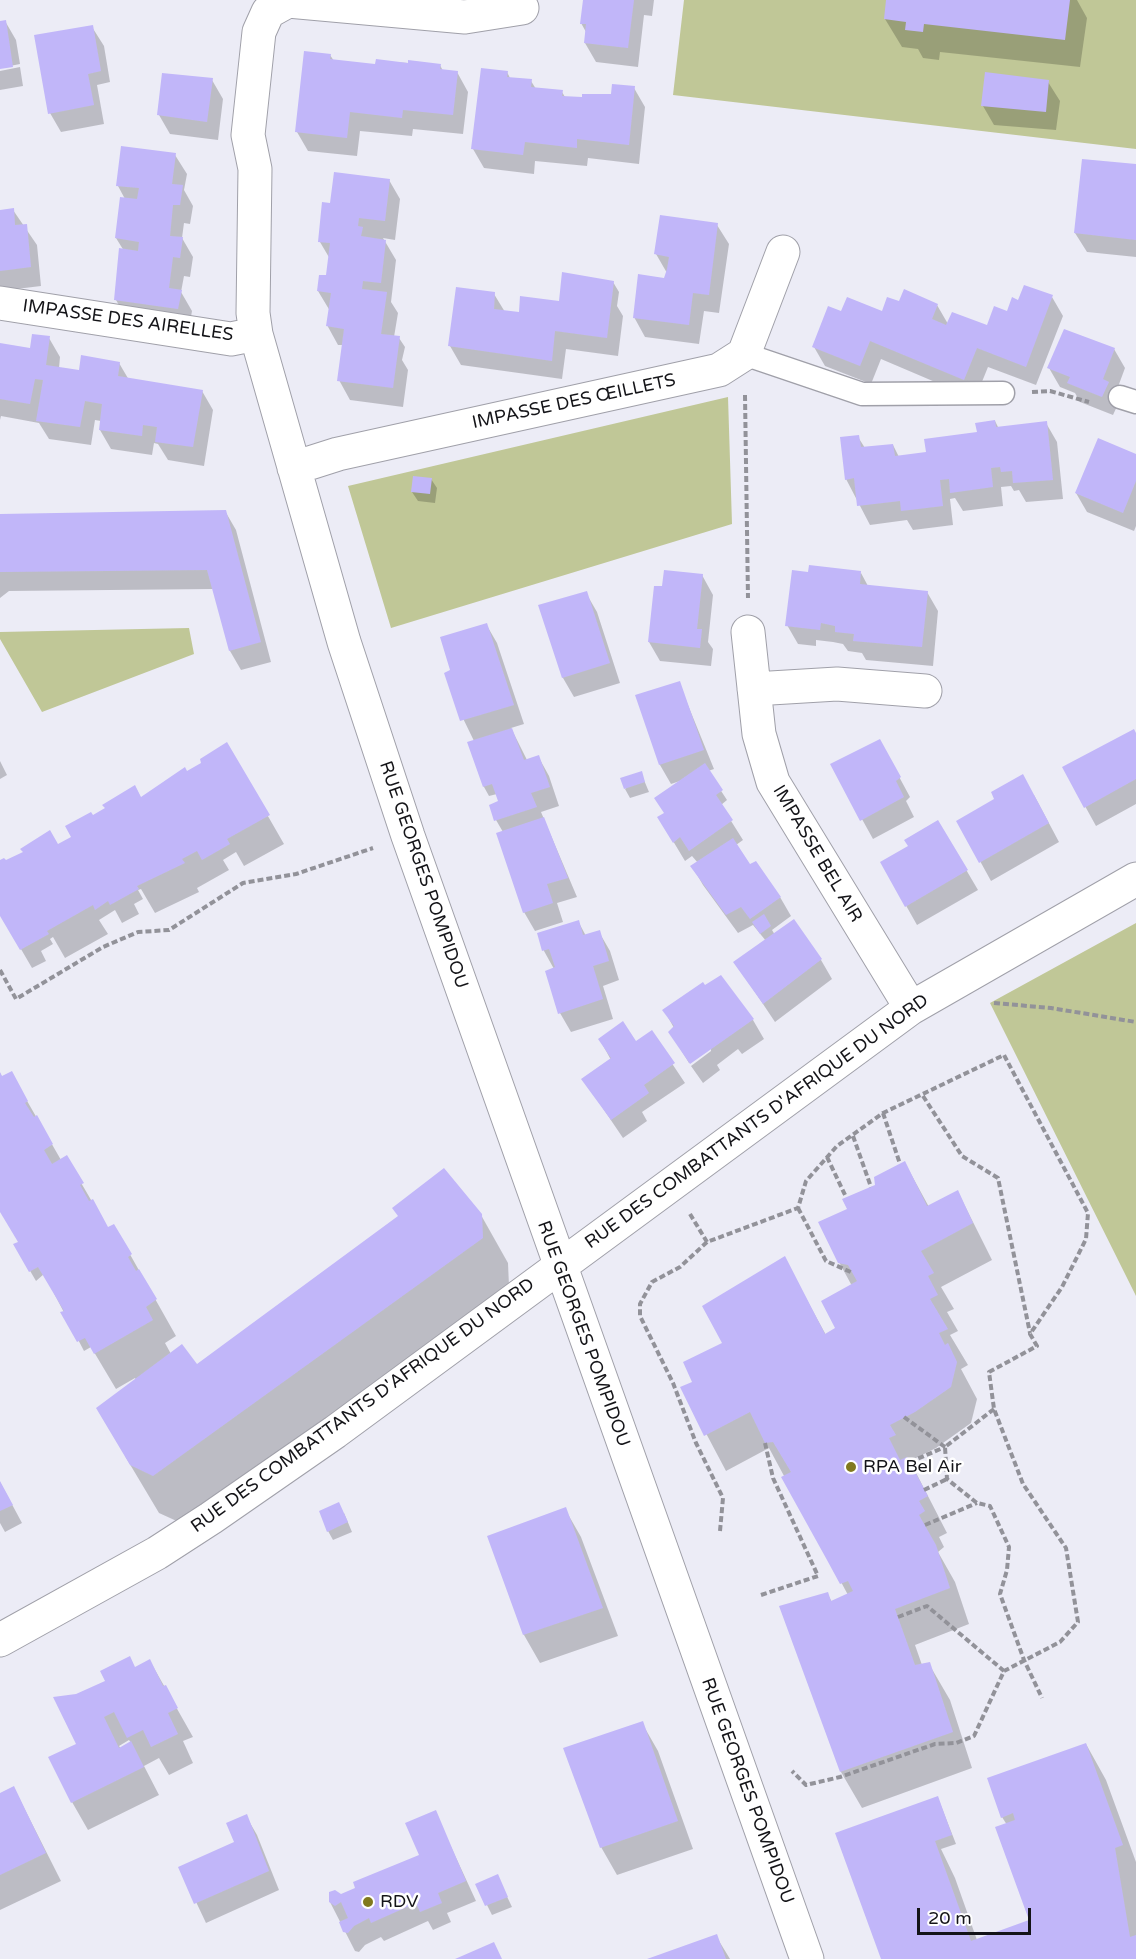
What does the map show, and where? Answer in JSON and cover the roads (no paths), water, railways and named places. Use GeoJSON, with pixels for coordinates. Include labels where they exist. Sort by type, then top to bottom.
{"type":"FeatureCollection","features":[{"type":"Feature","properties":{"kind":"street","name":"RUE GEORGES POMPIDOU"},"geometry":{"type":"LineString","coordinates":[[522,8],[465,17],[288,1],[268,12],[259,32],[248,135],[255,169],[253,313],[256,334],[344,642],[408,836],[807,1959]]}},
{"type":"Feature","properties":{"kind":"street"},"geometry":{"type":"LineString","coordinates":[[744,354],[783,252]]}},
{"type":"Feature","properties":{"kind":"street","name":"IMPASSE DES AIRELLES"},"geometry":{"type":"LineString","coordinates":[[0,303],[231,339],[256,334]]}},
{"type":"Feature","properties":{"kind":"street","name":"IMPASSE DES ŒILLETS"},"geometry":{"type":"LineString","coordinates":[[294,468],[338,454],[719,370],[744,354]]}},
{"type":"Feature","properties":{"kind":"street","name":"IMPASSE BEL AIR"},"geometry":{"type":"LineString","coordinates":[[748,632],[759,734],[773,782],[911,1008]]}},
{"type":"Feature","properties":{"kind":"street"},"geometry":{"type":"LineString","coordinates":[[754,689],[837,684],[925,691]]}},
{"type":"Feature","properties":{"kind":"street","name":"RUE DES COMBATTANTS D'AFRIQUE DU NORD"},"geometry":{"type":"LineString","coordinates":[[0,1640],[157,1553],[211,1518],[334,1432],[911,1008],[1136,879]]}},
{"type":"Feature","properties":{"kind":"lane"},"geometry":{"type":"LineString","coordinates":[[744,354],[862,394],[1003,393]]}},
{"type":"Feature","properties":{"kind":"place","name":"RPA Bel Air"},"geometry":{"type":"Point","coordinates":[851,1467]}},
{"type":"Feature","properties":{"kind":"place","name":"RDV"},"geometry":{"type":"Point","coordinates":[368,1902]}}]}
